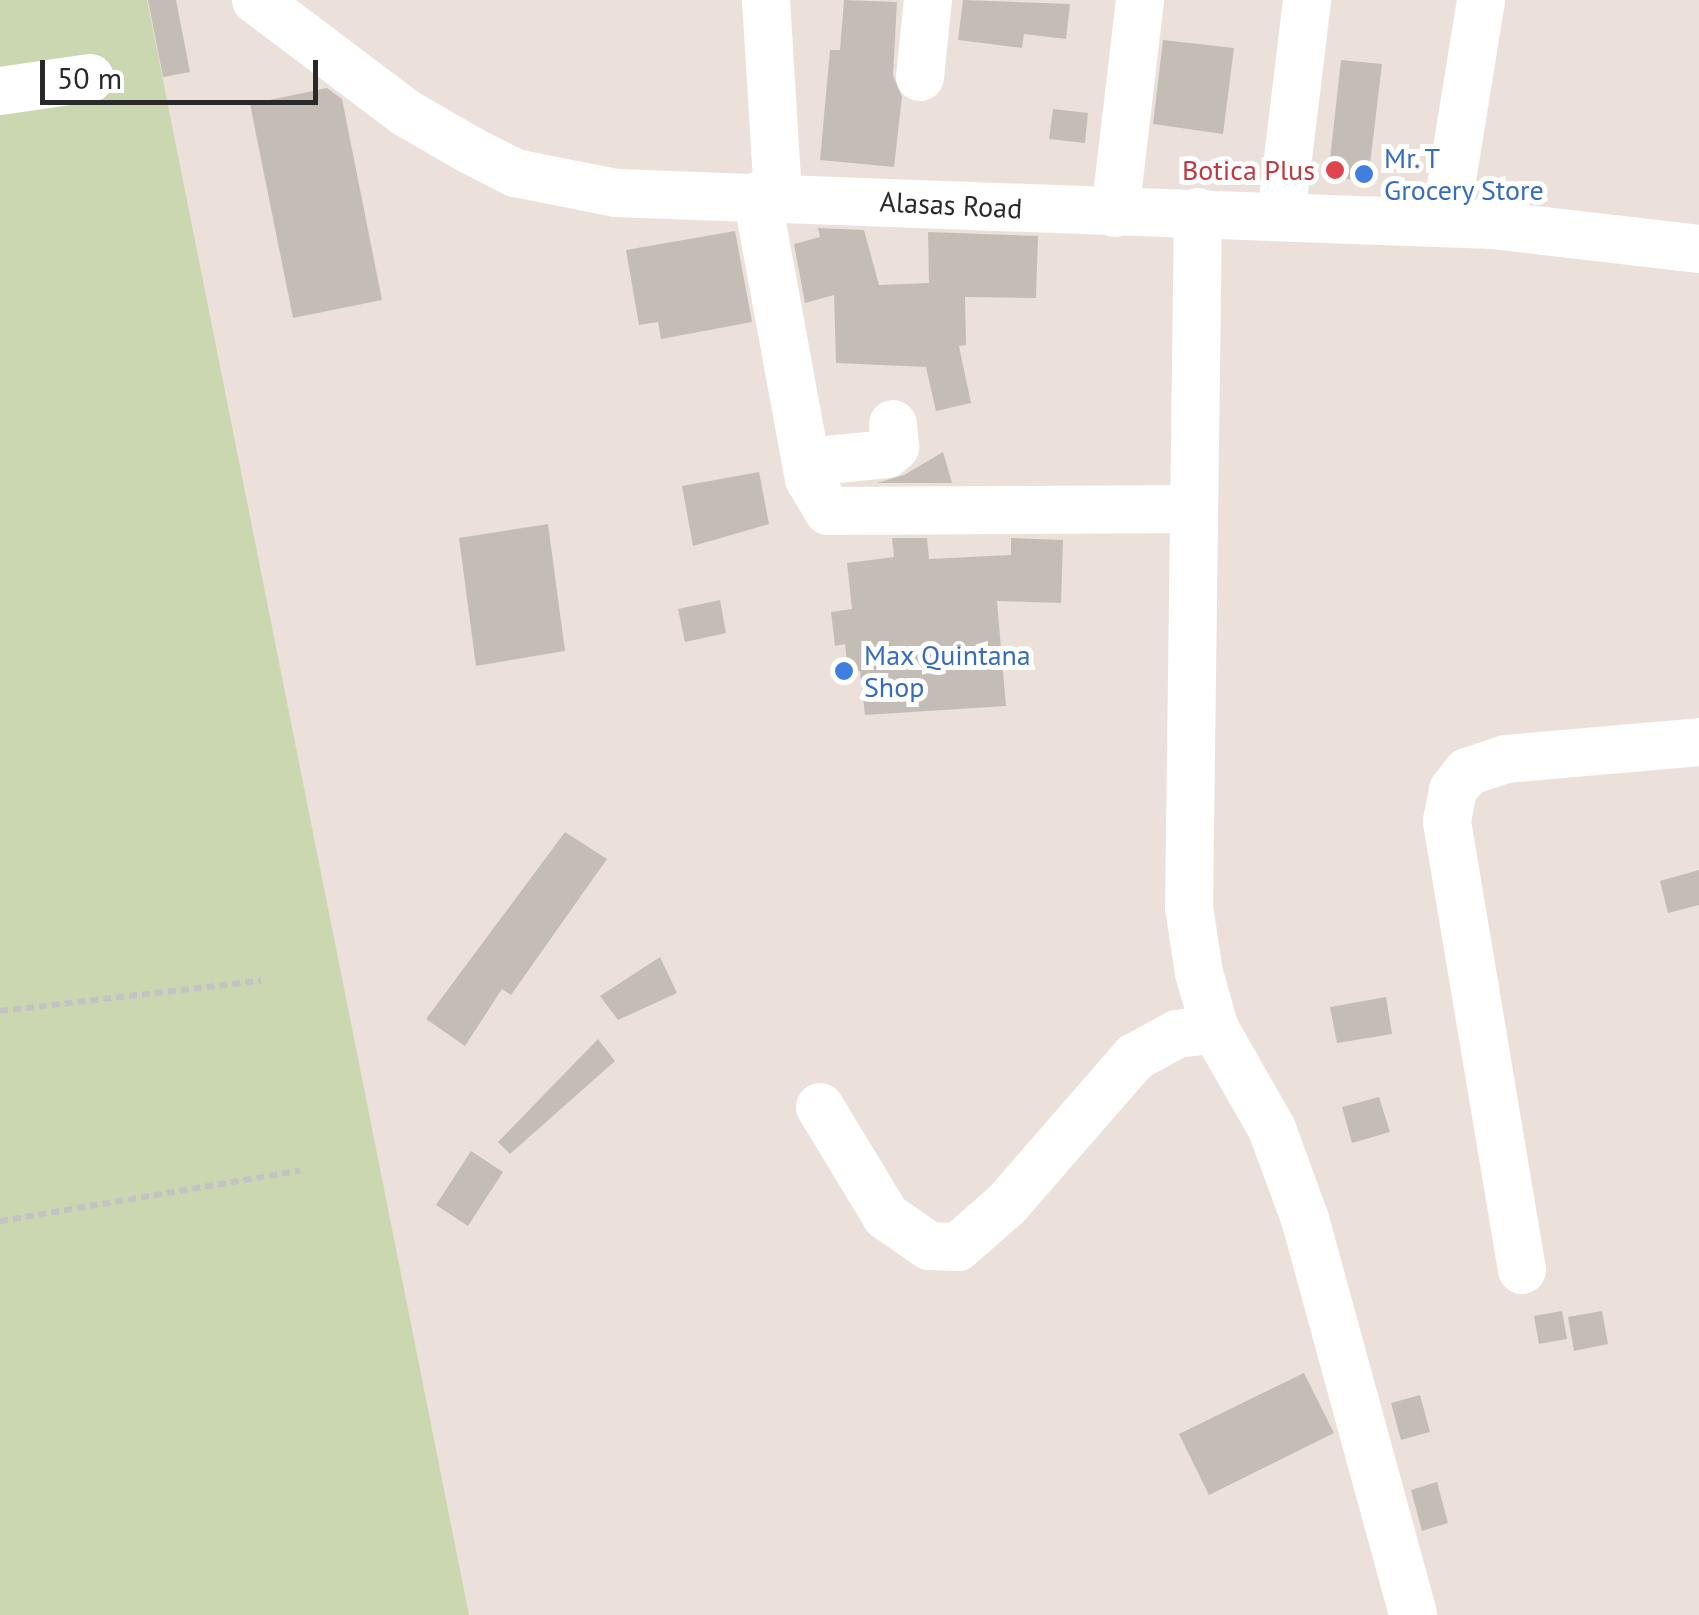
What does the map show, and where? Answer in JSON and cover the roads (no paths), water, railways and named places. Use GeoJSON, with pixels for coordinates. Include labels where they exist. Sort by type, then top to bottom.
{"type":"FeatureCollection","features":[{"type":"Feature","properties":{"kind":"street","name":"Alasas Road"},"geometry":{"type":"LineString","coordinates":[[256,0],[406,113],[515,172],[616,193],[1115,213],[1198,212],[1588,231],[1699,249]]}},
{"type":"Feature","properties":{"kind":"street"},"geometry":{"type":"LineString","coordinates":[[766,0],[768,197],[806,462],[815,496],[846,514],[1194,508]]}},
{"type":"Feature","properties":{"kind":"street"},"geometry":{"type":"LineString","coordinates":[[920,77],[928,0]]}},
{"type":"Feature","properties":{"kind":"street"},"geometry":{"type":"LineString","coordinates":[[1115,213],[1140,0]]}},
{"type":"Feature","properties":{"kind":"street"},"geometry":{"type":"LineString","coordinates":[[1282,216],[1307,0]]}},
{"type":"Feature","properties":{"kind":"street"},"geometry":{"type":"LineString","coordinates":[[1444,224],[1481,0]]}},
{"type":"Feature","properties":{"kind":"street"},"geometry":{"type":"LineString","coordinates":[[0,91],[90,78]]}},
{"type":"Feature","properties":{"kind":"street"},"geometry":{"type":"LineString","coordinates":[[1198,212],[1189,907],[1215,1029],[1272,1130],[1305,1219],[1413,1615]]}},
{"type":"Feature","properties":{"kind":"street"},"geometry":{"type":"LineString","coordinates":[[806,462],[886,454],[895,448],[893,424]]}},
{"type":"Feature","properties":{"kind":"street"},"geometry":{"type":"LineString","coordinates":[[1522,1270],[1447,821],[1453,790],[1467,772],[1506,759],[1699,742]]}},
{"type":"Feature","properties":{"kind":"street"},"geometry":{"type":"LineString","coordinates":[[820,1106],[886,1216],[929,1246],[958,1248],[1007,1204],[1136,1057],[1178,1034],[1215,1029]]}},
{"type":"Feature","properties":{"kind":"place","name":"Botica Plus"},"geometry":{"type":"Point","coordinates":[1335,170]}},
{"type":"Feature","properties":{"kind":"place","name":"Mr. T Grocery Store"},"geometry":{"type":"Point","coordinates":[1364,174]}},
{"type":"Feature","properties":{"kind":"place","name":"Max Quintana Shop"},"geometry":{"type":"Point","coordinates":[844,671]}}]}
